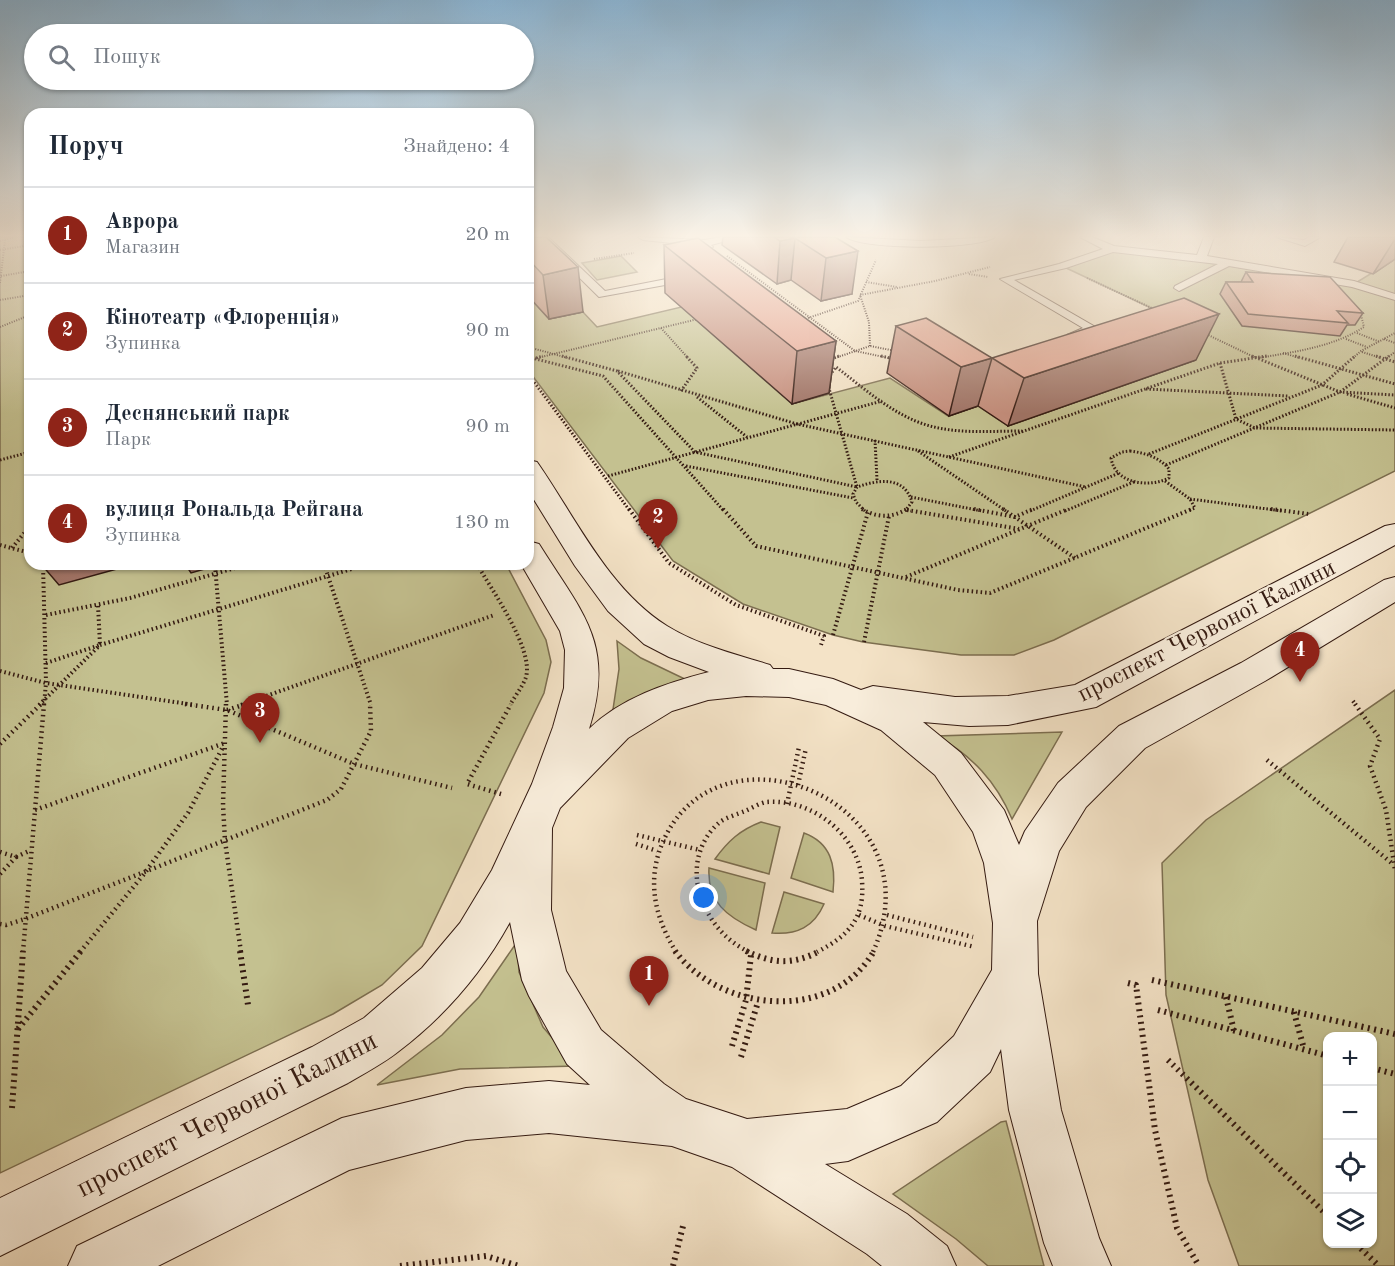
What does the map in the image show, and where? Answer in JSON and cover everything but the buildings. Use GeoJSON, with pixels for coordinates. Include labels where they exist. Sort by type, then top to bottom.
{"type":"FeatureCollection","features":[{"type":"Feature","properties":{"kind":"main road"},"geometry":{"type":"LineString","coordinates":[[534,477],[594,570],[618,601],[654,633],[693,654],[789,683],[833,693],[894,720],[948,764],[990,823],[1005,863],[1015,923]]}},
{"type":"Feature","properties":{"kind":"main road","name":"проспект Червоної Калини"},"geometry":{"type":"LineString","coordinates":[[833,693],[918,709],[984,712],[1038,706],[1083,697],[1395,533]]}},
{"type":"Feature","properties":{"kind":"main road"},"geometry":{"type":"LineString","coordinates":[[534,561],[575,630],[583,658],[581,692],[576,710],[526,806],[529,910],[545,980],[584,1047],[646,1102],[672,1120]]}},
{"type":"Feature","properties":{"kind":"main road"},"geometry":{"type":"LineString","coordinates":[[747,1146],[848,1135],[919,1104],[972,1054],[995,960],[1015,923],[1040,844],[1072,795],[1132,737],[1253,672],[1395,588]]}},
{"type":"Feature","properties":{"kind":"main road"},"geometry":{"type":"LineString","coordinates":[[526,806],[615,727],[660,701],[708,686],[746,682],[789,683]]}},
{"type":"Feature","properties":{"kind":"main road","name":"проспект Червоної Калини"},"geometry":{"type":"LineString","coordinates":[[0,1228],[330,1065],[381,1035],[439,985],[476,939],[507,884],[526,806]]}},
{"type":"Feature","properties":{"kind":"main road"},"geometry":{"type":"LineString","coordinates":[[995,960],[1072,1243],[1082,1266]]}},
{"type":"Feature","properties":{"kind":"main road"},"geometry":{"type":"LineString","coordinates":[[97,1266],[342,1145],[466,1114],[549,1107],[672,1120],[747,1146],[887,1234],[927,1266]]}},
{"type":"Feature","properties":{"kind":"lane"},"geometry":{"type":"LineString","coordinates":[[1035,296],[1093,329],[1059,339]]}},
{"type":"Feature","properties":{"kind":"path"},"geometry":{"type":"LineString","coordinates":[[0,300],[24,296]]}},
{"type":"Feature","properties":{"kind":"path"},"geometry":{"type":"LineString","coordinates":[[782,296],[855,351],[899,360]]}},
{"type":"Feature","properties":{"kind":"path"},"geometry":{"type":"LineString","coordinates":[[800,320],[858,301],[860,296]]}},
{"type":"Feature","properties":{"kind":"path"},"geometry":{"type":"LineString","coordinates":[[860,296],[869,322],[870,346]]}},
{"type":"Feature","properties":{"kind":"path"},"geometry":{"type":"LineString","coordinates":[[1125,296],[1163,314]]}},
{"type":"Feature","properties":{"kind":"path"},"geometry":{"type":"LineString","coordinates":[[949,457],[1220,363],[1256,358],[1346,339],[1364,327],[1357,296]]}},
{"type":"Feature","properties":{"kind":"path"},"geometry":{"type":"LineString","coordinates":[[534,358],[707,316]]}},
{"type":"Feature","properties":{"kind":"path"},"geometry":{"type":"LineString","coordinates":[[0,327],[24,317]]}},
{"type":"Feature","properties":{"kind":"path"},"geometry":{"type":"LineString","coordinates":[[661,327],[697,368],[681,391]]}},
{"type":"Feature","properties":{"kind":"path"},"geometry":{"type":"LineString","coordinates":[[1194,329],[1322,385],[1395,408]]}},
{"type":"Feature","properties":{"kind":"path"},"geometry":{"type":"LineString","coordinates":[[1357,333],[1380,342]]}},
{"type":"Feature","properties":{"kind":"path"},"geometry":{"type":"LineString","coordinates":[[1149,454],[1322,385],[1361,351],[1395,333]]}},
{"type":"Feature","properties":{"kind":"path"},"geometry":{"type":"LineString","coordinates":[[1346,339],[1369,348]]}},
{"type":"Feature","properties":{"kind":"path"},"geometry":{"type":"LineString","coordinates":[[1384,339],[1395,343]]}},
{"type":"Feature","properties":{"kind":"path"},"geometry":{"type":"LineString","coordinates":[[827,360],[870,346],[903,352]]}},
{"type":"Feature","properties":{"kind":"path"},"geometry":{"type":"LineString","coordinates":[[534,349],[797,424],[1086,487]]}},
{"type":"Feature","properties":{"kind":"path"},"geometry":{"type":"LineString","coordinates":[[1361,351],[1395,362]]}},
{"type":"Feature","properties":{"kind":"path"},"geometry":{"type":"LineString","coordinates":[[1166,465],[1340,392],[1395,352]]}},
{"type":"Feature","properties":{"kind":"path"},"geometry":{"type":"LineString","coordinates":[[1282,353],[1395,384]]}},
{"type":"Feature","properties":{"kind":"path"},"geometry":{"type":"LineString","coordinates":[[534,358],[603,376],[756,546],[958,590],[990,593],[1195,508],[1190,499],[1165,481]]}},
{"type":"Feature","properties":{"kind":"path"},"geometry":{"type":"LineString","coordinates":[[1220,363],[1236,419],[1255,428],[1395,430]]}},
{"type":"Feature","properties":{"kind":"path"},"geometry":{"type":"LineString","coordinates":[[1021,530],[907,510],[890,516],[868,512],[856,504],[853,498],[857,487],[827,378],[836,367],[915,422],[931,427],[960,431],[1022,431]]}},
{"type":"Feature","properties":{"kind":"path"},"geometry":{"type":"LineString","coordinates":[[617,371],[695,452],[857,487],[877,480],[903,487],[912,502],[907,510]]}},
{"type":"Feature","properties":{"kind":"path"},"geometry":{"type":"LineString","coordinates":[[534,382],[669,563],[736,605],[824,636],[822,645]]}},
{"type":"Feature","properties":{"kind":"path"},"geometry":{"type":"LineString","coordinates":[[1144,389],[1292,397]]}},
{"type":"Feature","properties":{"kind":"path"},"geometry":{"type":"LineString","coordinates":[[1340,392],[1395,395]]}},
{"type":"Feature","properties":{"kind":"path"},"geometry":{"type":"LineString","coordinates":[[694,395],[748,438]]}},
{"type":"Feature","properties":{"kind":"path"},"geometry":{"type":"LineString","coordinates":[[608,476],[883,401]]}},
{"type":"Feature","properties":{"kind":"path"},"geometry":{"type":"LineString","coordinates":[[875,440],[877,480]]}},
{"type":"Feature","properties":{"kind":"path"},"geometry":{"type":"LineString","coordinates":[[916,449],[1075,558]]}},
{"type":"Feature","properties":{"kind":"path"},"geometry":{"type":"LineString","coordinates":[[1130,451],[1149,454],[1166,465],[1170,474],[1165,481],[1152,484],[1136,481],[1119,473],[1111,463],[1115,454],[1130,451]]}},
{"type":"Feature","properties":{"kind":"path"},"geometry":{"type":"LineString","coordinates":[[0,460],[24,454]]}},
{"type":"Feature","properties":{"kind":"path"},"geometry":{"type":"LineString","coordinates":[[684,465],[853,498]]}},
{"type":"Feature","properties":{"kind":"path"},"geometry":{"type":"LineString","coordinates":[[911,498],[1015,517],[1119,473]]}},
{"type":"Feature","properties":{"kind":"path"},"geometry":{"type":"LineString","coordinates":[[905,578],[1136,481]]}},
{"type":"Feature","properties":{"kind":"path"},"geometry":{"type":"LineString","coordinates":[[1190,499],[1309,514]]}},
{"type":"Feature","properties":{"kind":"path"},"geometry":{"type":"LineString","coordinates":[[833,635],[854,569],[868,512]]}},
{"type":"Feature","properties":{"kind":"path"},"geometry":{"type":"LineString","coordinates":[[864,642],[890,516]]}},
{"type":"Feature","properties":{"kind":"path"},"geometry":{"type":"LineString","coordinates":[[12,548],[24,533]]}},
{"type":"Feature","properties":{"kind":"path"},"geometry":{"type":"LineString","coordinates":[[0,544],[24,551]]}},
{"type":"Feature","properties":{"kind":"path"},"geometry":{"type":"LineString","coordinates":[[12,1108],[25,919],[46,683],[46,615],[42,570]]}},
{"type":"Feature","properties":{"kind":"path"},"geometry":{"type":"LineString","coordinates":[[216,570],[227,710],[223,805],[225,841],[248,1005]]}},
{"type":"Feature","properties":{"kind":"path"},"geometry":{"type":"LineString","coordinates":[[46,615],[130,598],[229,570]]}},
{"type":"Feature","properties":{"kind":"path"},"geometry":{"type":"LineString","coordinates":[[0,924],[6,925],[25,919],[144,874],[327,800],[341,789],[371,731],[372,709],[325,570]]}},
{"type":"Feature","properties":{"kind":"path"},"geometry":{"type":"LineString","coordinates":[[46,663],[349,570]]}},
{"type":"Feature","properties":{"kind":"path"},"geometry":{"type":"LineString","coordinates":[[480,570],[519,639],[526,656],[526,676],[467,784],[526,806]]}},
{"type":"Feature","properties":{"kind":"path"},"geometry":{"type":"LineString","coordinates":[[0,744],[100,645],[98,605]]}},
{"type":"Feature","properties":{"kind":"path"},"geometry":{"type":"LineString","coordinates":[[227,710],[494,615]]}},
{"type":"Feature","properties":{"kind":"path"},"geometry":{"type":"LineString","coordinates":[[0,671],[46,683],[227,710],[354,764],[452,788]]}},
{"type":"Feature","properties":{"kind":"path"},"geometry":{"type":"LineString","coordinates":[[1353,701],[1380,739],[1370,766],[1386,810],[1395,867]]}},
{"type":"Feature","properties":{"kind":"path"},"geometry":{"type":"LineString","coordinates":[[35,810],[225,743]]}},
{"type":"Feature","properties":{"kind":"path"},"geometry":{"type":"LineString","coordinates":[[18,1030],[144,874],[188,813],[225,743]]}},
{"type":"Feature","properties":{"kind":"path"},"geometry":{"type":"LineString","coordinates":[[787,804],[799,747]]}},
{"type":"Feature","properties":{"kind":"path"},"geometry":{"type":"LineString","coordinates":[[798,785],[806,747]]}},
{"type":"Feature","properties":{"kind":"path"},"geometry":{"type":"LineString","coordinates":[[1267,760],[1395,867]]}},
{"type":"Feature","properties":{"kind":"path"},"geometry":{"type":"LineString","coordinates":[[755,780],[791,782],[833,800],[859,822],[877,849],[887,882],[885,926],[873,954],[859,970],[825,994],[792,1003],[746,1000],[707,982],[677,955],[658,921],[652,885],[657,851],[677,817],[699,798],[726,785],[755,780]]}},
{"type":"Feature","properties":{"kind":"path"},"geometry":{"type":"LineString","coordinates":[[765,802],[787,804],[811,810],[828,820],[843,834],[854,849],[861,868],[864,887],[859,915],[847,934],[830,949],[808,959],[784,962],[751,955],[723,937],[712,925],[700,904],[695,882],[696,861],[700,849],[711,831],[726,817],[744,807],[765,802]]}},
{"type":"Feature","properties":{"kind":"path"},"geometry":{"type":"LineString","coordinates":[[637,835],[700,849]]}},
{"type":"Feature","properties":{"kind":"path"},"geometry":{"type":"LineString","coordinates":[[636,844],[657,851]]}},
{"type":"Feature","properties":{"kind":"path"},"geometry":{"type":"LineString","coordinates":[[0,874],[16,857],[32,850]]}},
{"type":"Feature","properties":{"kind":"path"},"geometry":{"type":"LineString","coordinates":[[0,852],[16,857]]}},
{"type":"Feature","properties":{"kind":"path"},"geometry":{"type":"LineString","coordinates":[[859,915],[885,926],[995,960]]}},
{"type":"Feature","properties":{"kind":"path"},"geometry":{"type":"LineString","coordinates":[[887,915],[973,937]]}},
{"type":"Feature","properties":{"kind":"path"},"geometry":{"type":"LineString","coordinates":[[732,1046],[746,1000],[751,955]]}},
{"type":"Feature","properties":{"kind":"path"},"geometry":{"type":"LineString","coordinates":[[1152,980],[1395,1034]]}},
{"type":"Feature","properties":{"kind":"path"},"geometry":{"type":"LineString","coordinates":[[1128,983],[1136,985],[1155,1130],[1177,1228],[1199,1266]]}},
{"type":"Feature","properties":{"kind":"path"},"geometry":{"type":"LineString","coordinates":[[1226,997],[1233,1031]]}},
{"type":"Feature","properties":{"kind":"path"},"geometry":{"type":"LineString","coordinates":[[741,1057],[758,1002]]}},
{"type":"Feature","properties":{"kind":"path"},"geometry":{"type":"LineString","coordinates":[[1158,1010],[1323,1055]]}},
{"type":"Feature","properties":{"kind":"path"},"geometry":{"type":"LineString","coordinates":[[1294,1012],[1304,1049]]}},
{"type":"Feature","properties":{"kind":"path"},"geometry":{"type":"LineString","coordinates":[[1168,1060],[1323,1211]]}},
{"type":"Feature","properties":{"kind":"path"},"geometry":{"type":"LineString","coordinates":[[1377,1069],[1395,1074]]}},
{"type":"Feature","properties":{"kind":"path"},"geometry":{"type":"LineString","coordinates":[[673,1266],[684,1222]]}},
{"type":"Feature","properties":{"kind":"path"},"geometry":{"type":"LineString","coordinates":[[1360,1248],[1379,1266]]}},
{"type":"Feature","properties":{"kind":"path"},"geometry":{"type":"LineString","coordinates":[[400,1266],[486,1256],[519,1266]]}},
{"type":"Feature","properties":{"kind":"shaded area"},"geometry":{"type":"Polygon","coordinates":[[[0,296],[24,296],[24,570],[509,570],[546,640],[551,662],[544,693],[422,946],[382,985],[333,1014],[0,1173],[0,296]]]}},
{"type":"Feature","properties":{"kind":"shaded area"},"geometry":{"type":"Polygon","coordinates":[[[1126,296],[1395,296],[1395,471],[1054,640],[1014,655],[961,655],[863,642],[833,635],[743,604],[673,561],[534,378],[534,303],[549,319],[583,312],[597,327],[711,300],[792,404],[890,378],[948,416],[978,406],[1008,426],[1204,333],[1126,296]]]}},
{"type":"Feature","properties":{"kind":"shaded area"},"geometry":{"type":"Polygon","coordinates":[[[617,641],[641,658],[689,681],[612,716],[619,669],[617,641]]]}},
{"type":"Feature","properties":{"kind":"shaded area"},"geometry":{"type":"Polygon","coordinates":[[[1395,690],[1395,1266],[1239,1266],[1208,1180],[1166,995],[1162,863],[1206,820],[1395,690]]]}},
{"type":"Feature","properties":{"kind":"shaded area"},"geometry":{"type":"Polygon","coordinates":[[[1062,732],[1012,819],[1006,805],[982,771],[961,752],[937,736],[1062,732]]]}},
{"type":"Feature","properties":{"kind":"shaded area"},"geometry":{"type":"Polygon","coordinates":[[[761,822],[780,827],[769,874],[715,859],[735,837],[761,822]]]}},
{"type":"Feature","properties":{"kind":"shaded area"},"geometry":{"type":"Polygon","coordinates":[[[804,833],[820,843],[830,856],[834,873],[833,892],[791,878],[804,833]]]}},
{"type":"Feature","properties":{"kind":"shaded area"},"geometry":{"type":"Polygon","coordinates":[[[709,868],[765,883],[756,930],[736,920],[721,907],[711,890],[709,868]]]}},
{"type":"Feature","properties":{"kind":"shaded area"},"geometry":{"type":"Polygon","coordinates":[[[784,892],[824,904],[815,919],[804,928],[789,933],[772,933],[784,892]]]}},
{"type":"Feature","properties":{"kind":"shaded area"},"geometry":{"type":"Polygon","coordinates":[[[517,942],[519,972],[543,1027],[576,1066],[460,1069],[377,1085],[442,1035],[479,997],[517,942]]]}},
{"type":"Feature","properties":{"kind":"shaded area"},"geometry":{"type":"Polygon","coordinates":[[[1006,1121],[1044,1266],[988,1266],[956,1239],[893,1194],[1001,1122],[1006,1121]]]}},
{"type":"Feature","properties":{"kind":"place","name":"Кінотеатр «Флоренція»"},"geometry":{"type":"Point","coordinates":[658,549]}},
{"type":"Feature","properties":{"kind":"place","name":"вулиця Рональда Рейгана"},"geometry":{"type":"Point","coordinates":[1300,682]}},
{"type":"Feature","properties":{"kind":"place","name":"Деснянський парк"},"geometry":{"type":"Point","coordinates":[260,743]}},
{"type":"Feature","properties":{"kind":"place","name":"Аврора"},"geometry":{"type":"Point","coordinates":[649,1006]}}]}
